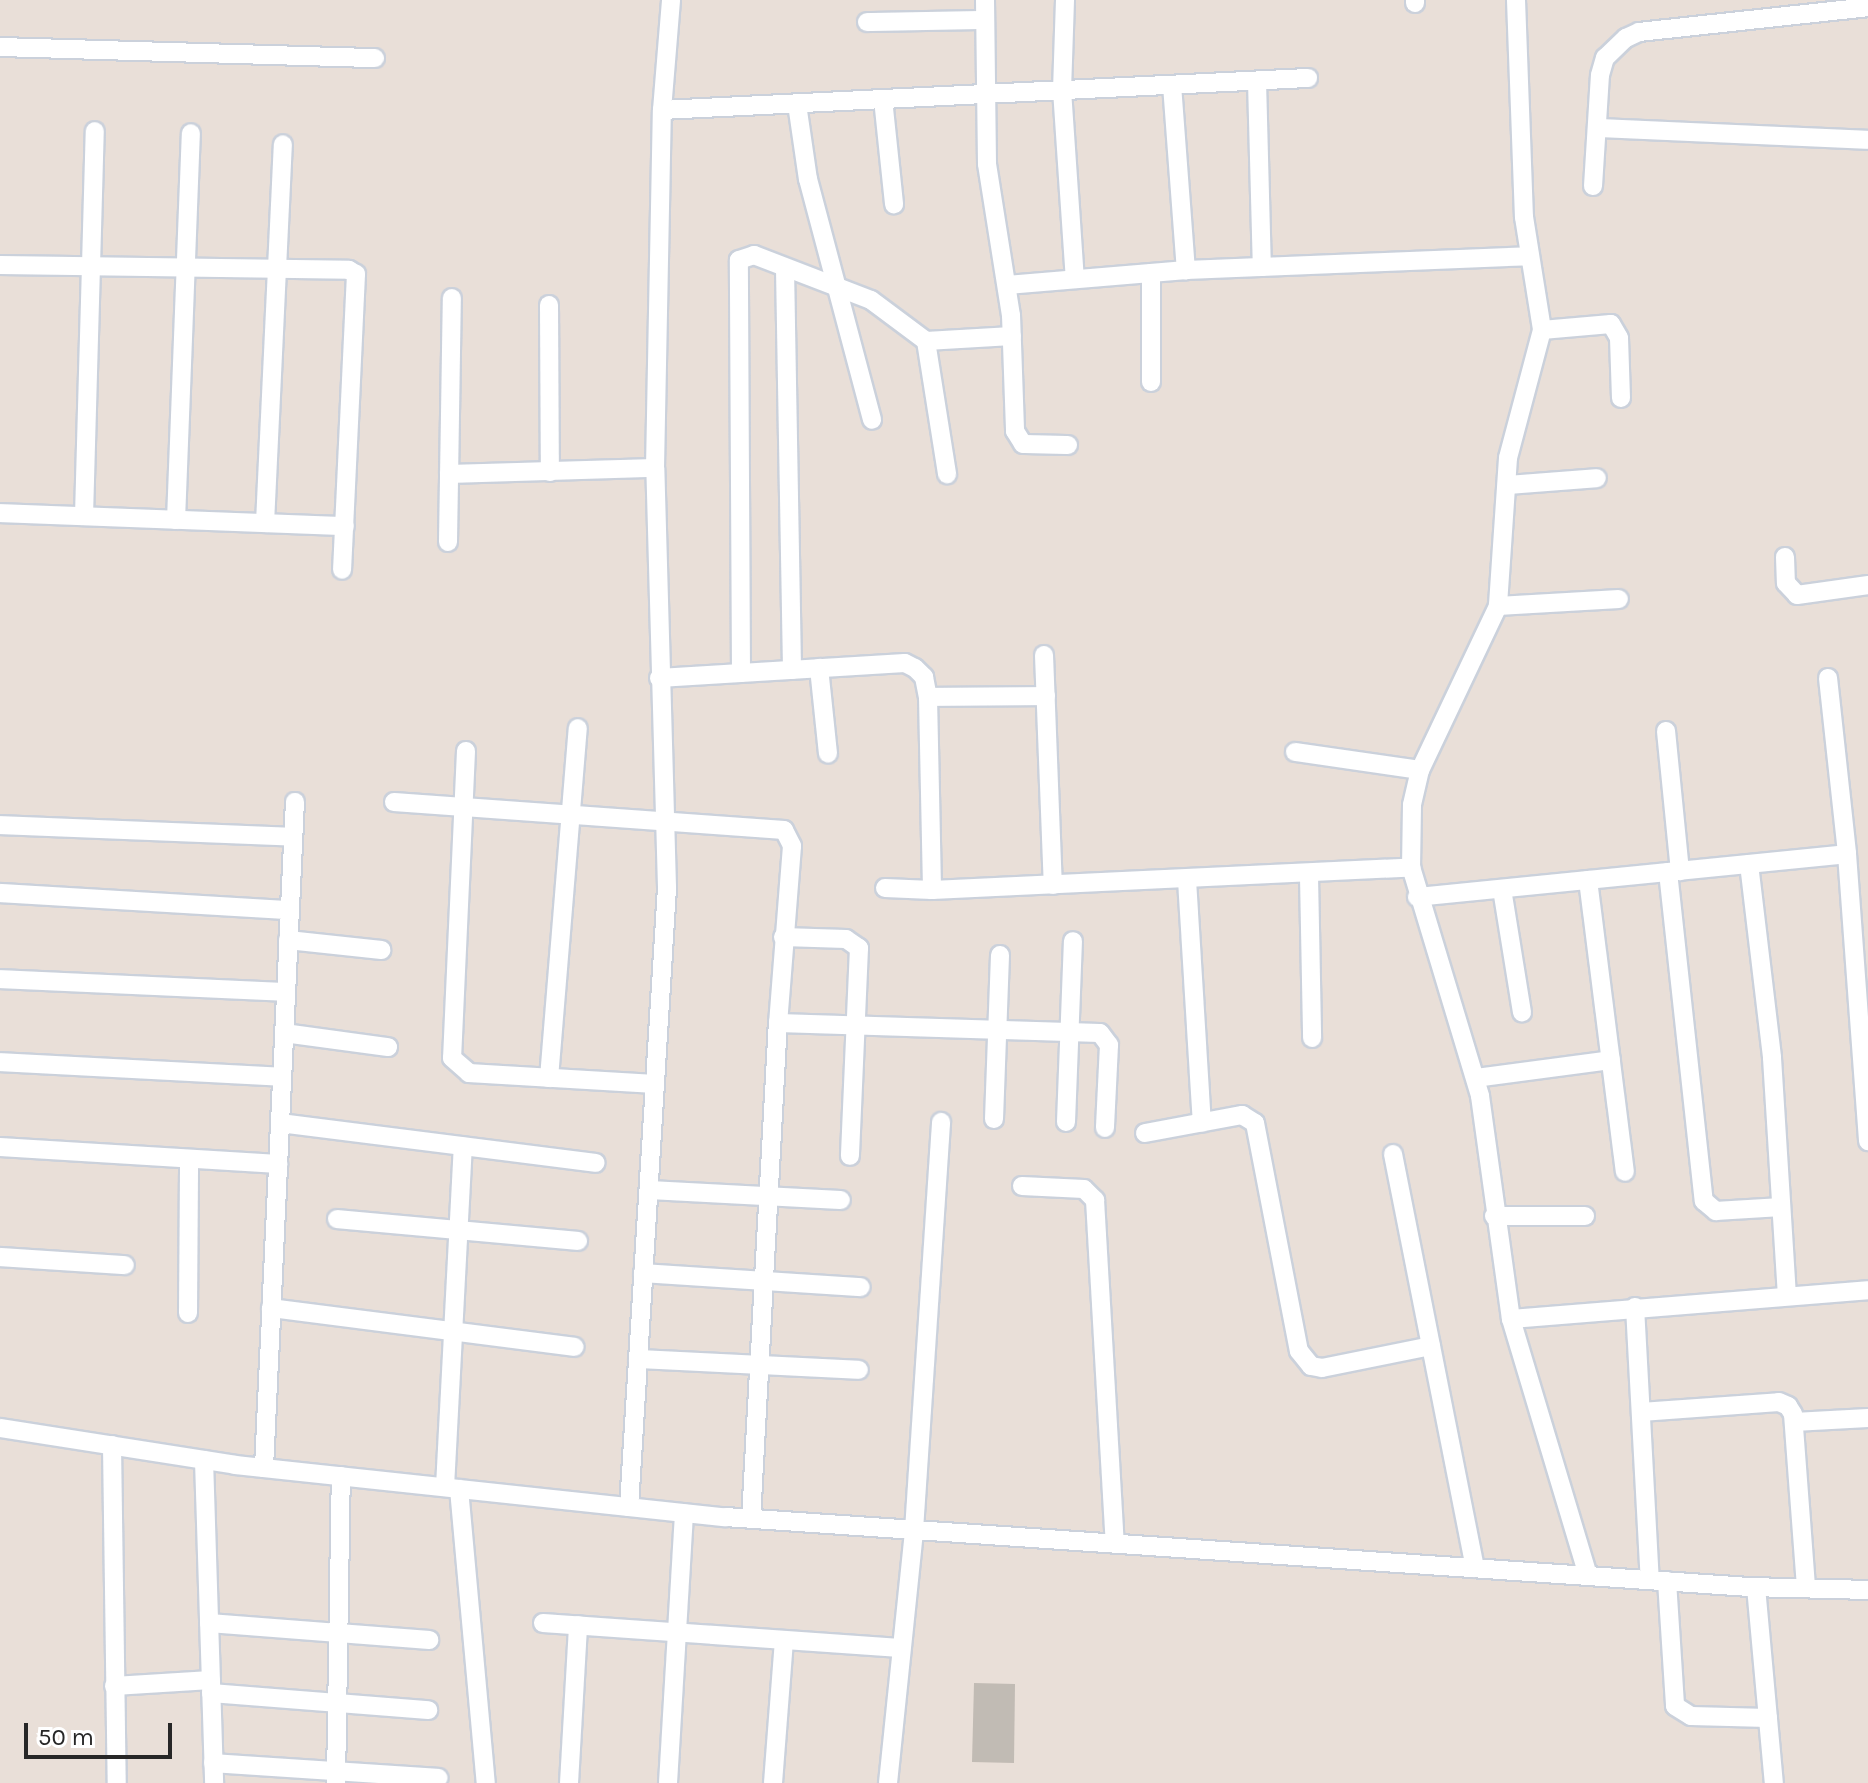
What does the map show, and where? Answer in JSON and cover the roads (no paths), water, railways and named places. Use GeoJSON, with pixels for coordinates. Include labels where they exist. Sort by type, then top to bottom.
{"type":"FeatureCollection","features":[{"type":"Feature","properties":{"kind":"street"},"geometry":{"type":"LineString","coordinates":[[629,1507],[667,887],[655,468],[662,110],[671,0]]}},
{"type":"Feature","properties":{"kind":"street"},"geometry":{"type":"LineString","coordinates":[[985,0],[985,94],[990,191],[1007,285],[1018,439],[1030,446],[1068,445]]}},
{"type":"Feature","properties":{"kind":"street"},"geometry":{"type":"LineString","coordinates":[[1065,0],[1062,90],[1075,279]]}},
{"type":"Feature","properties":{"kind":"street"},"geometry":{"type":"LineString","coordinates":[[1516,0],[1530,256],[1542,330],[1514,433],[1498,606],[1420,770],[1412,805],[1411,867],[1417,897],[1476,1078],[1511,1319],[1588,1576]]}},
{"type":"Feature","properties":{"kind":"street"},"geometry":{"type":"LineString","coordinates":[[1593,186],[1605,58],[1639,32],[1868,7]]}},
{"type":"Feature","properties":{"kind":"street"},"geometry":{"type":"LineString","coordinates":[[867,22],[985,20]]}},
{"type":"Feature","properties":{"kind":"street"},"geometry":{"type":"LineString","coordinates":[[0,47],[375,58]]}},
{"type":"Feature","properties":{"kind":"street"},"geometry":{"type":"LineString","coordinates":[[662,110],[1308,78]]}},
{"type":"Feature","properties":{"kind":"street"},"geometry":{"type":"LineString","coordinates":[[1257,81],[1262,267]]}},
{"type":"Feature","properties":{"kind":"street"},"geometry":{"type":"LineString","coordinates":[[1172,85],[1186,270]]}},
{"type":"Feature","properties":{"kind":"street"},"geometry":{"type":"LineString","coordinates":[[883,99],[894,204]]}},
{"type":"Feature","properties":{"kind":"street"},"geometry":{"type":"LineString","coordinates":[[797,104],[802,151],[872,420]]}},
{"type":"Feature","properties":{"kind":"street"},"geometry":{"type":"LineString","coordinates":[[1597,128],[1868,140]]}},
{"type":"Feature","properties":{"kind":"street"},"geometry":{"type":"LineString","coordinates":[[84,516],[95,131]]}},
{"type":"Feature","properties":{"kind":"street"},"geometry":{"type":"LineString","coordinates":[[176,520],[191,133]]}},
{"type":"Feature","properties":{"kind":"street"},"geometry":{"type":"LineString","coordinates":[[265,523],[283,144]]}},
{"type":"Feature","properties":{"kind":"street"},"geometry":{"type":"LineString","coordinates":[[741,673],[739,260],[754,255],[871,300],[926,341],[1012,336]]}},
{"type":"Feature","properties":{"kind":"street"},"geometry":{"type":"LineString","coordinates":[[1007,285],[1186,270],[1530,256]]}},
{"type":"Feature","properties":{"kind":"street"},"geometry":{"type":"LineString","coordinates":[[0,265],[91,269],[349,270],[359,285],[342,570]]}},
{"type":"Feature","properties":{"kind":"street"},"geometry":{"type":"LineString","coordinates":[[785,268],[792,670]]}},
{"type":"Feature","properties":{"kind":"street"},"geometry":{"type":"LineString","coordinates":[[1151,273],[1151,382]]}},
{"type":"Feature","properties":{"kind":"street"},"geometry":{"type":"LineString","coordinates":[[448,542],[452,298]]}},
{"type":"Feature","properties":{"kind":"street"},"geometry":{"type":"LineString","coordinates":[[549,305],[550,472]]}},
{"type":"Feature","properties":{"kind":"street"},"geometry":{"type":"LineString","coordinates":[[1542,330],[1611,324],[1619,338],[1621,398]]}},
{"type":"Feature","properties":{"kind":"street"},"geometry":{"type":"LineString","coordinates":[[926,341],[947,474]]}},
{"type":"Feature","properties":{"kind":"street"},"geometry":{"type":"LineString","coordinates":[[449,474],[655,468]]}},
{"type":"Feature","properties":{"kind":"street"},"geometry":{"type":"LineString","coordinates":[[1507,485],[1597,478]]}},
{"type":"Feature","properties":{"kind":"street"},"geometry":{"type":"LineString","coordinates":[[0,513],[345,526]]}},
{"type":"Feature","properties":{"kind":"street"},"geometry":{"type":"LineString","coordinates":[[1785,557],[1786,583],[1797,595],[1868,585]]}},
{"type":"Feature","properties":{"kind":"street"},"geometry":{"type":"LineString","coordinates":[[1498,606],[1619,599]]}},
{"type":"Feature","properties":{"kind":"street"},"geometry":{"type":"LineString","coordinates":[[1044,655],[1053,885]]}},
{"type":"Feature","properties":{"kind":"street"},"geometry":{"type":"LineString","coordinates":[[659,678],[905,663],[924,677],[928,697],[932,890]]}},
{"type":"Feature","properties":{"kind":"street"},"geometry":{"type":"LineString","coordinates":[[819,668],[828,754]]}},
{"type":"Feature","properties":{"kind":"street"},"geometry":{"type":"LineString","coordinates":[[1828,678],[1847,854],[1868,1141]]}},
{"type":"Feature","properties":{"kind":"street"},"geometry":{"type":"LineString","coordinates":[[928,697],[1046,696]]}},
{"type":"Feature","properties":{"kind":"street"},"geometry":{"type":"LineString","coordinates":[[549,1078],[578,728]]}},
{"type":"Feature","properties":{"kind":"street"},"geometry":{"type":"LineString","coordinates":[[1666,731],[1674,871],[1704,1201],[1716,1211],[1781,1207]]}},
{"type":"Feature","properties":{"kind":"street"},"geometry":{"type":"LineString","coordinates":[[466,751],[452,1058],[469,1073],[655,1084]]}},
{"type":"Feature","properties":{"kind":"street"},"geometry":{"type":"LineString","coordinates":[[1295,752],[1420,770]]}},
{"type":"Feature","properties":{"kind":"street"},"geometry":{"type":"LineString","coordinates":[[264,1468],[295,802]]}},
{"type":"Feature","properties":{"kind":"street"},"geometry":{"type":"LineString","coordinates":[[394,802],[776,828],[789,835],[751,1519]]}},
{"type":"Feature","properties":{"kind":"street"},"geometry":{"type":"LineString","coordinates":[[0,825],[293,837]]}},
{"type":"Feature","properties":{"kind":"street"},"geometry":{"type":"LineString","coordinates":[[1417,897],[1847,854]]}},
{"type":"Feature","properties":{"kind":"street"},"geometry":{"type":"LineString","coordinates":[[1749,864],[1772,1058],[1787,1296]]}},
{"type":"Feature","properties":{"kind":"street"},"geometry":{"type":"LineString","coordinates":[[885,888],[932,890],[1309,876],[1411,867]]}},
{"type":"Feature","properties":{"kind":"street"},"geometry":{"type":"LineString","coordinates":[[1309,876],[1312,1038]]}},
{"type":"Feature","properties":{"kind":"street"},"geometry":{"type":"LineString","coordinates":[[1187,880],[1202,1123]]}},
{"type":"Feature","properties":{"kind":"street"},"geometry":{"type":"LineString","coordinates":[[1588,880],[1625,1172]]}},
{"type":"Feature","properties":{"kind":"street"},"geometry":{"type":"LineString","coordinates":[[1502,889],[1522,1012]]}},
{"type":"Feature","properties":{"kind":"street"},"geometry":{"type":"LineString","coordinates":[[0,893],[290,910]]}},
{"type":"Feature","properties":{"kind":"street"},"geometry":{"type":"LineString","coordinates":[[783,937],[846,939],[859,948],[850,1156]]}},
{"type":"Feature","properties":{"kind":"street"},"geometry":{"type":"LineString","coordinates":[[288,940],[381,950]]}},
{"type":"Feature","properties":{"kind":"street"},"geometry":{"type":"LineString","coordinates":[[1066,1122],[1073,941]]}},
{"type":"Feature","properties":{"kind":"street"},"geometry":{"type":"LineString","coordinates":[[994,1119],[1000,955]]}},
{"type":"Feature","properties":{"kind":"street"},"geometry":{"type":"LineString","coordinates":[[0,979],[286,992]]}},
{"type":"Feature","properties":{"kind":"street"},"geometry":{"type":"LineString","coordinates":[[778,1023],[1100,1033],[1109,1045],[1105,1128]]}},
{"type":"Feature","properties":{"kind":"street"},"geometry":{"type":"LineString","coordinates":[[284,1033],[388,1047]]}},
{"type":"Feature","properties":{"kind":"street"},"geometry":{"type":"LineString","coordinates":[[1476,1078],[1611,1060]]}},
{"type":"Feature","properties":{"kind":"street"},"geometry":{"type":"LineString","coordinates":[[0,1062],[282,1077]]}},
{"type":"Feature","properties":{"kind":"street"},"geometry":{"type":"LineString","coordinates":[[1145,1133],[1242,1115],[1255,1123],[1303,1359],[1322,1368],[1431,1346]]}},
{"type":"Feature","properties":{"kind":"street"},"geometry":{"type":"LineString","coordinates":[[888,1783],[914,1530],[941,1122]]}},
{"type":"Feature","properties":{"kind":"street"},"geometry":{"type":"LineString","coordinates":[[280,1123],[595,1163]]}},
{"type":"Feature","properties":{"kind":"street"},"geometry":{"type":"LineString","coordinates":[[463,1146],[453,1331],[452,1488],[486,1783]]}},
{"type":"Feature","properties":{"kind":"street"},"geometry":{"type":"LineString","coordinates":[[0,1147],[278,1164]]}},
{"type":"Feature","properties":{"kind":"street"},"geometry":{"type":"LineString","coordinates":[[1393,1154],[1475,1568]]}},
{"type":"Feature","properties":{"kind":"street"},"geometry":{"type":"LineString","coordinates":[[188,1313],[189,1159]]}},
{"type":"Feature","properties":{"kind":"street"},"geometry":{"type":"LineString","coordinates":[[1022,1186],[1084,1189],[1095,1200],[1115,1543]]}},
{"type":"Feature","properties":{"kind":"street"},"geometry":{"type":"LineString","coordinates":[[649,1190],[841,1200]]}},
{"type":"Feature","properties":{"kind":"street"},"geometry":{"type":"LineString","coordinates":[[1494,1216],[1585,1216]]}},
{"type":"Feature","properties":{"kind":"street"},"geometry":{"type":"LineString","coordinates":[[337,1219],[578,1241]]}},
{"type":"Feature","properties":{"kind":"street"},"geometry":{"type":"LineString","coordinates":[[0,1257],[125,1265]]}},
{"type":"Feature","properties":{"kind":"street"},"geometry":{"type":"LineString","coordinates":[[643,1273],[861,1287]]}},
{"type":"Feature","properties":{"kind":"street"},"geometry":{"type":"LineString","coordinates":[[1511,1319],[1868,1290]]}},
{"type":"Feature","properties":{"kind":"street"},"geometry":{"type":"LineString","coordinates":[[1635,1307],[1641,1412],[1675,1706],[1691,1716],[1768,1718]]}},
{"type":"Feature","properties":{"kind":"street"},"geometry":{"type":"LineString","coordinates":[[271,1308],[575,1347]]}},
{"type":"Feature","properties":{"kind":"street"},"geometry":{"type":"LineString","coordinates":[[638,1359],[859,1370]]}},
{"type":"Feature","properties":{"kind":"street"},"geometry":{"type":"LineString","coordinates":[[1641,1412],[1779,1402],[1788,1406],[1794,1422],[1806,1588]]}},
{"type":"Feature","properties":{"kind":"street"},"geometry":{"type":"LineString","coordinates":[[1794,1422],[1868,1418]]}},
{"type":"Feature","properties":{"kind":"street"},"geometry":{"type":"LineString","coordinates":[[0,1428],[264,1468],[751,1519],[1756,1587],[1868,1590]]}},
{"type":"Feature","properties":{"kind":"street"},"geometry":{"type":"LineString","coordinates":[[112,1445],[117,1783]]}},
{"type":"Feature","properties":{"kind":"street"},"geometry":{"type":"LineString","coordinates":[[204,1460],[214,1783]]}},
{"type":"Feature","properties":{"kind":"street"},"geometry":{"type":"LineString","coordinates":[[336,1777],[341,1476]]}},
{"type":"Feature","properties":{"kind":"street"},"geometry":{"type":"LineString","coordinates":[[668,1783],[684,1513]]}},
{"type":"Feature","properties":{"kind":"street"},"geometry":{"type":"LineString","coordinates":[[1756,1587],[1774,1783]]}},
{"type":"Feature","properties":{"kind":"street"},"geometry":{"type":"LineString","coordinates":[[209,1623],[429,1640]]}},
{"type":"Feature","properties":{"kind":"street"},"geometry":{"type":"LineString","coordinates":[[543,1623],[900,1648]]}},
{"type":"Feature","properties":{"kind":"street"},"geometry":{"type":"LineString","coordinates":[[569,1783],[578,1625]]}},
{"type":"Feature","properties":{"kind":"street"},"geometry":{"type":"LineString","coordinates":[[773,1783],[784,1640]]}},
{"type":"Feature","properties":{"kind":"street"},"geometry":{"type":"LineString","coordinates":[[114,1686],[211,1686],[337,1703],[428,1710]]}},
{"type":"Feature","properties":{"kind":"street"},"geometry":{"type":"LineString","coordinates":[[213,1763],[336,1777],[439,1778]]}}]}
